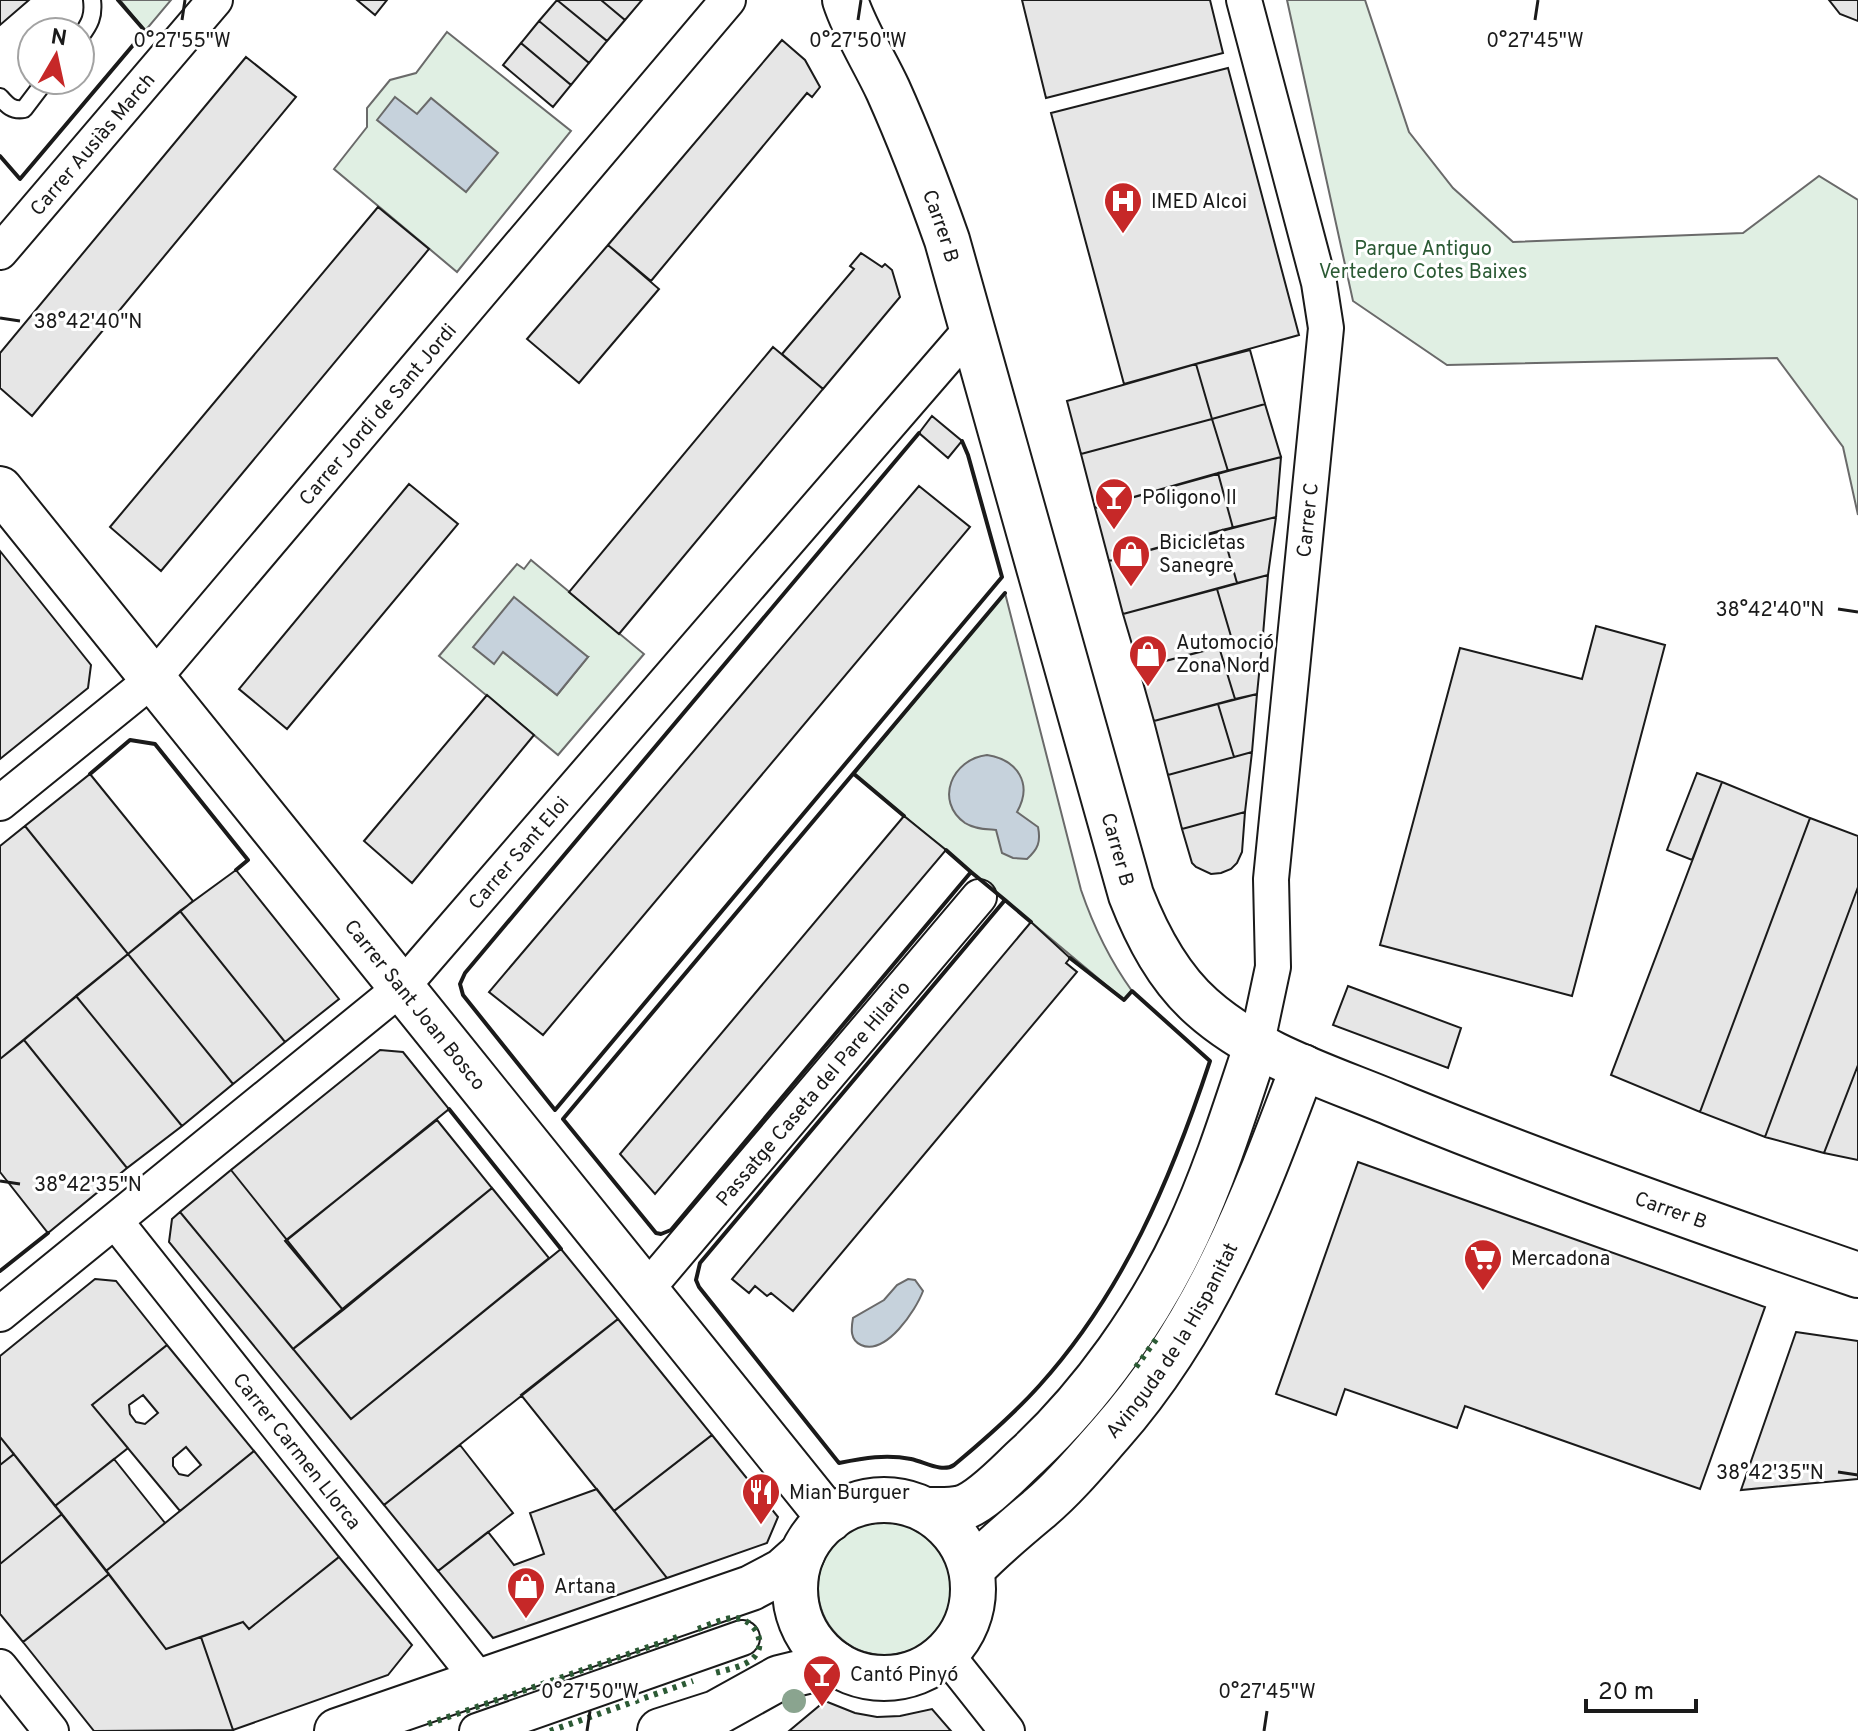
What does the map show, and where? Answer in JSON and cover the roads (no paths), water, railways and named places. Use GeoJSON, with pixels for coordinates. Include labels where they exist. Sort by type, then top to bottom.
{"type":"FeatureCollection","features":[{"type":"Feature","properties":{"kind":"street","name":"Carrer Ausiàs March"},"geometry":{"type":"LineString","coordinates":[[0,252],[215,0]]}},
{"type":"Feature","properties":{"kind":"street","name":"Carrer Jordi de Sant Jordi"},"geometry":{"type":"LineString","coordinates":[[0,803],[153,679],[728,0]]}},
{"type":"Feature","properties":{"kind":"street","name":"Carrer B"},"geometry":{"type":"LineString","coordinates":[[845,0],[850,17],[913,146],[947,240],[1131,895],[1159,955],[1180,984],[1201,1006],[1256,1047],[1472,1136],[1858,1275]]}},
{"type":"Feature","properties":{"kind":"street","name":"Carrer C"},"geometry":{"type":"LineString","coordinates":[[1244,0],[1319,283],[1326,328],[1271,879],[1273,967],[1256,1047]]}},
{"type":"Feature","properties":{"kind":"street","name":"Carrer Sant Eloi"},"geometry":{"type":"LineString","coordinates":[[0,1314],[402,987],[973,327]]}},
{"type":"Feature","properties":{"kind":"street","name":"Carrer Sant Joan Bosco"},"geometry":{"type":"LineString","coordinates":[[0,489],[830,1519]]}},
{"type":"Feature","properties":{"kind":"street","name":"Passatge Caseta del Pare Hilario"},"geometry":{"type":"LineString","coordinates":[[646,1290],[979,897]]}},
{"type":"Feature","properties":{"kind":"street","name":"Avinguda de la Hispanitat"},"geometry":{"type":"LineString","coordinates":[[926,1510],[965,1507],[998,1483],[1068,1413],[1121,1345],[1186,1235],[1220,1154],[1256,1047]]}},
{"type":"Feature","properties":{"kind":"street","name":"Avinguda de la Hispanitat"},"geometry":{"type":"LineString","coordinates":[[972,1569],[999,1541],[1041,1507],[1090,1456],[1167,1363],[1240,1230],[1303,1067]]}},
{"type":"Feature","properties":{"kind":"street","name":"Carrer Carmen Llorca"},"geometry":{"type":"LineString","coordinates":[[116,1222],[480,1681]]}},
{"type":"Feature","properties":{"kind":"street"},"geometry":{"type":"LineString","coordinates":[[337,1731],[751,1588],[783,1571],[802,1554],[819,1528],[830,1519],[853,1506],[877,1500],[902,1502],[926,1510],[947,1526],[962,1545],[972,1569],[974,1585],[970,1615],[956,1643],[927,1668],[905,1676],[881,1678],[858,1674],[836,1664],[807,1635],[795,1595],[796,1574],[802,1554]]}},
{"type":"Feature","properties":{"kind":"street"},"geometry":{"type":"LineString","coordinates":[[477,1731],[742,1638]]}},
{"type":"Feature","properties":{"kind":"street"},"geometry":{"type":"LineString","coordinates":[[946,1654],[1007,1731]]}},
{"type":"Feature","properties":{"kind":"street"},"geometry":{"type":"LineString","coordinates":[[660,1731],[705,1722],[779,1678],[836,1664]]}},
{"type":"Feature","properties":{"kind":"street"},"geometry":{"type":"LineString","coordinates":[[0,1667],[51,1731]]}},
{"type":"Feature","properties":{"kind":"lane"},"geometry":{"type":"LineString","coordinates":[[0,97],[16,110],[24,109],[34,96]]}},
{"type":"Feature","properties":{"kind":"place","name":"IMED Alcoi"},"geometry":{"type":"Point","coordinates":[1123,235]}},
{"type":"Feature","properties":{"kind":"place","name":"Poligono II"},"geometry":{"type":"Point","coordinates":[1114,531]}},
{"type":"Feature","properties":{"kind":"place","name":"Bicicletas Sanegre"},"geometry":{"type":"Point","coordinates":[1131,588]}},
{"type":"Feature","properties":{"kind":"place","name":"Automoció Zona Nord"},"geometry":{"type":"Point","coordinates":[1148,688]}},
{"type":"Feature","properties":{"kind":"place","name":"Mercadona"},"geometry":{"type":"Point","coordinates":[1483,1292]}},
{"type":"Feature","properties":{"kind":"place","name":"Mian Burguer"},"geometry":{"type":"Point","coordinates":[761,1526]}},
{"type":"Feature","properties":{"kind":"place","name":"Artana"},"geometry":{"type":"Point","coordinates":[526,1620]}},
{"type":"Feature","properties":{"kind":"place","name":"Cantó Pinyó"},"geometry":{"type":"Point","coordinates":[822,1708]}},
{"type":"Feature","properties":{"kind":"park label","name":"Parque Antiguo Vertedero Cotes Baixes"},"geometry":{"type":"Point","coordinates":[1423,260]}}]}
